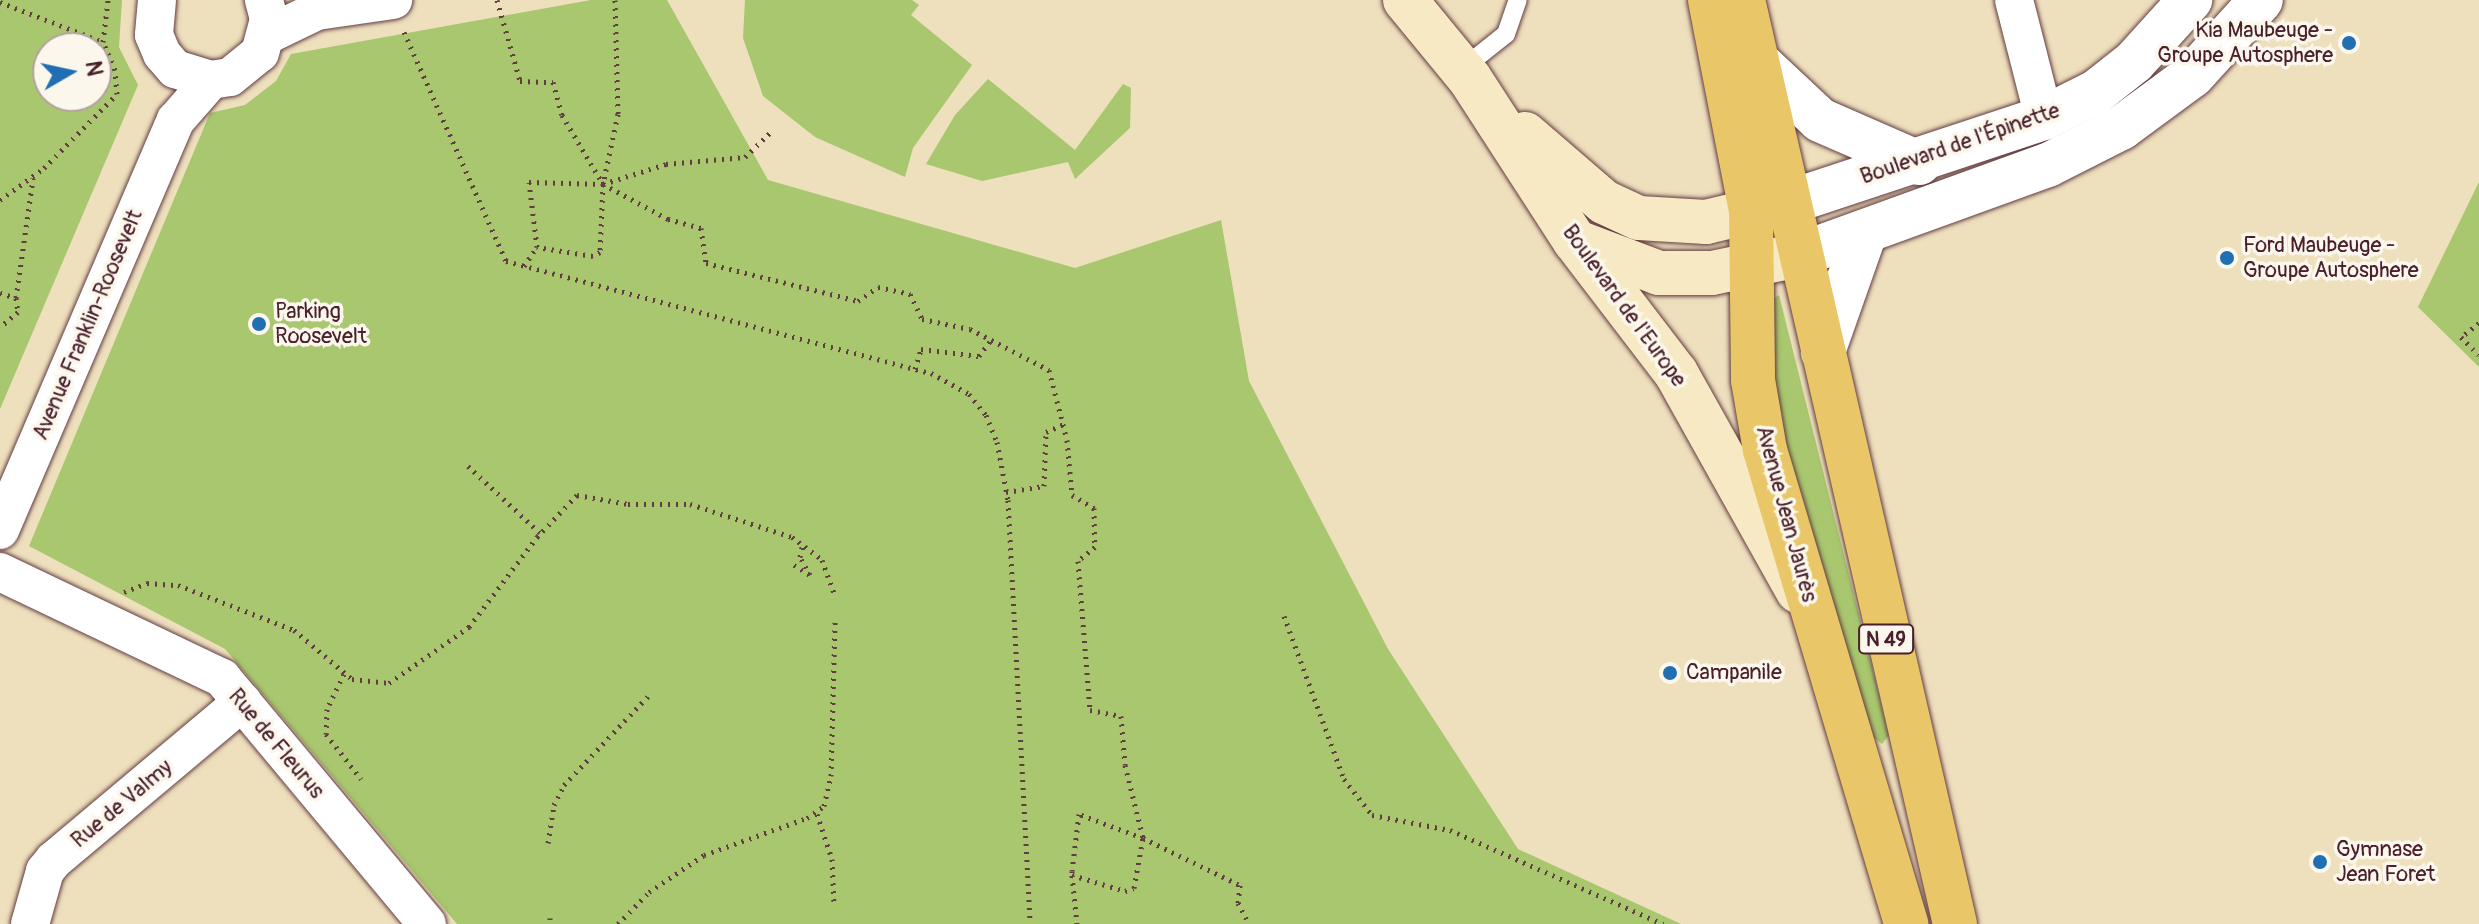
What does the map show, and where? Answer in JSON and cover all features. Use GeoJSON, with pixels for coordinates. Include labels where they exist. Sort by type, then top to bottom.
{"type":"FeatureCollection","features":[{"type":"Feature","properties":{"kind":"main road","name":"Boulevard de l'Europe"},"geometry":{"type":"LineString","coordinates":[[1405,0],[1466,74],[1575,241],[1676,373],[1818,628]]}},
{"type":"Feature","properties":{"kind":"main road","name":"Avenue Jean Jaurès"},"geometry":{"type":"LineString","coordinates":[[1710,0],[1769,207],[1799,255],[1955,924]]}},
{"type":"Feature","properties":{"kind":"main road","name":"Avenue Jean Jaurès"},"geometry":{"type":"LineString","coordinates":[[1743,0],[1757,61],[1769,207],[1755,266],[1753,380],[1765,450],[1906,924]]}},
{"type":"Feature","properties":{"kind":"main road"},"geometry":{"type":"LineString","coordinates":[[1466,74],[1553,162],[1604,202],[1639,218],[1673,223],[1706,222],[1769,207]]}},
{"type":"Feature","properties":{"kind":"main road"},"geometry":{"type":"LineString","coordinates":[[1575,241],[1659,273],[1755,266],[1799,255]]}},
{"type":"Feature","properties":{"kind":"street"},"geometry":{"type":"LineString","coordinates":[[157,0],[154,35],[175,69],[211,80],[247,67],[266,13],[398,13]]}},
{"type":"Feature","properties":{"kind":"street"},"geometry":{"type":"LineString","coordinates":[[2014,0],[2044,118]]}},
{"type":"Feature","properties":{"kind":"street","name":"Boulevard de l'Épinette"},"geometry":{"type":"LineString","coordinates":[[1769,207],[1919,163],[2044,118],[2096,92],[2134,62],[2190,0]]}},
{"type":"Feature","properties":{"kind":"street","name":"Boulevard de l'Épinette"},"geometry":{"type":"LineString","coordinates":[[1799,255],[2048,165],[2121,128],[2193,75],[2261,0]]}},
{"type":"Feature","properties":{"kind":"street"},"geometry":{"type":"LineString","coordinates":[[1757,61],[1820,120],[1919,163]]}},
{"type":"Feature","properties":{"kind":"street","name":"Avenue Franklin-Roosevelt"},"geometry":{"type":"LineString","coordinates":[[175,69],[176,120]]}},
{"type":"Feature","properties":{"kind":"street","name":"Avenue Franklin-Roosevelt"},"geometry":{"type":"LineString","coordinates":[[0,530],[176,120],[211,80]]}},
{"type":"Feature","properties":{"kind":"street"},"geometry":{"type":"LineString","coordinates":[[1823,352],[1865,233]]}},
{"type":"Feature","properties":{"kind":"street","name":"Rue de Fleurus"},"geometry":{"type":"LineString","coordinates":[[0,572],[222,678],[427,924]]}},
{"type":"Feature","properties":{"kind":"street","name":"Rue de Valmy"},"geometry":{"type":"LineString","coordinates":[[30,924],[45,871],[54,860],[242,702]]}},
{"type":"Feature","properties":{"kind":"lane"},"geometry":{"type":"LineString","coordinates":[[1466,74],[1506,34],[1518,0]]}},
{"type":"Feature","properties":{"kind":"path"},"geometry":{"type":"LineString","coordinates":[[104,32],[108,0]]}},
{"type":"Feature","properties":{"kind":"path"},"geometry":{"type":"LineString","coordinates":[[497,0],[520,81],[553,82],[562,115],[603,184],[668,219],[701,228],[706,263],[858,301],[878,287],[910,294],[922,319],[991,340],[1049,370],[1064,424],[1072,495],[1094,508],[1095,547],[1078,561],[1090,710],[1121,716],[1125,765],[1143,838],[1134,888],[1125,891],[1072,875]]}},
{"type":"Feature","properties":{"kind":"path"},"geometry":{"type":"LineString","coordinates":[[537,247],[600,252],[603,184],[618,114],[615,0]]}},
{"type":"Feature","properties":{"kind":"path"},"geometry":{"type":"LineString","coordinates":[[0,2],[77,32]]}},
{"type":"Feature","properties":{"kind":"path"},"geometry":{"type":"LineString","coordinates":[[398,13],[506,261],[915,369],[969,394],[986,415],[1006,492],[1030,924]]}},
{"type":"Feature","properties":{"kind":"path"},"geometry":{"type":"LineString","coordinates":[[112,63],[117,94],[112,99]]}},
{"type":"Feature","properties":{"kind":"path"},"geometry":{"type":"LineString","coordinates":[[0,200],[33,177],[99,112]]}},
{"type":"Feature","properties":{"kind":"path"},"geometry":{"type":"LineString","coordinates":[[524,266],[537,247],[529,182],[603,184],[666,164],[745,157],[772,131]]}},
{"type":"Feature","properties":{"kind":"path"},"geometry":{"type":"LineString","coordinates":[[0,327],[14,319],[33,177]]}},
{"type":"Feature","properties":{"kind":"path"},"geometry":{"type":"LineString","coordinates":[[0,293],[16,298]]}},
{"type":"Feature","properties":{"kind":"path"},"geometry":{"type":"LineString","coordinates":[[2479,323],[2461,337],[2479,355]]}},
{"type":"Feature","properties":{"kind":"path"},"geometry":{"type":"LineString","coordinates":[[915,369],[921,349],[979,356],[991,340]]}},
{"type":"Feature","properties":{"kind":"path"},"geometry":{"type":"LineString","coordinates":[[1006,492],[1044,486],[1046,432],[1064,424]]}},
{"type":"Feature","properties":{"kind":"path"},"geometry":{"type":"LineString","coordinates":[[468,466],[540,533]]}},
{"type":"Feature","properties":{"kind":"path"},"geometry":{"type":"LineString","coordinates":[[83,612],[147,583],[169,582],[294,630],[344,674],[364,683],[389,683],[440,650],[484,610],[540,533],[577,495],[628,504],[690,504],[803,542],[828,568],[834,593]]}},
{"type":"Feature","properties":{"kind":"path"},"geometry":{"type":"LineString","coordinates":[[794,565],[810,575],[800,557],[803,542]]}},
{"type":"Feature","properties":{"kind":"path"},"geometry":{"type":"LineString","coordinates":[[1284,616],[1344,779],[1372,815],[1450,830],[1663,924]]}},
{"type":"Feature","properties":{"kind":"path"},"geometry":{"type":"LineString","coordinates":[[618,924],[649,892],[704,855],[817,814],[824,806],[831,776],[835,622]]}},
{"type":"Feature","properties":{"kind":"path"},"geometry":{"type":"LineString","coordinates":[[344,674],[327,709],[326,734],[361,779]]}},
{"type":"Feature","properties":{"kind":"path"},"geometry":{"type":"LineString","coordinates":[[548,843],[554,805],[564,785],[651,693]]}},
{"type":"Feature","properties":{"kind":"path"},"geometry":{"type":"LineString","coordinates":[[817,814],[832,859],[834,905]]}},
{"type":"Feature","properties":{"kind":"path"},"geometry":{"type":"LineString","coordinates":[[1077,924],[1072,875],[1079,814],[1143,838],[1240,885],[1238,903],[1249,924]]}},
{"type":"Feature","properties":{"kind":"green space"},"geometry":{"type":"Polygon","coordinates":[[[0,0],[122,0],[119,47],[138,85],[0,409],[0,0]]]}},
{"type":"Feature","properties":{"kind":"green space"},"geometry":{"type":"Polygon","coordinates":[[[591,0],[667,0],[768,180],[1075,268],[1221,220],[1249,381],[1388,649],[1518,849],[1681,924],[457,924],[225,649],[29,546],[210,113],[245,105],[276,81],[291,54],[591,0]]]}},
{"type":"Feature","properties":{"kind":"green space"},"geometry":{"type":"Polygon","coordinates":[[[745,0],[912,0],[919,5],[911,15],[972,65],[913,148],[905,177],[815,137],[763,96],[743,38],[745,0]]]}},
{"type":"Feature","properties":{"kind":"green space"},"geometry":{"type":"Polygon","coordinates":[[[988,79],[1075,150],[1123,84],[1131,88],[1130,128],[1075,179],[1068,162],[982,181],[926,164],[955,115],[988,79]]]}},
{"type":"Feature","properties":{"kind":"green space"},"geometry":{"type":"Polygon","coordinates":[[[2479,182],[2479,367],[2418,307],[2479,182]]]}},
{"type":"Feature","properties":{"kind":"green space"},"geometry":{"type":"Polygon","coordinates":[[[1779,295],[1889,735],[1882,744],[1874,738],[1797,492],[1774,402],[1772,300],[1779,295]]]}},
{"type":"Feature","properties":{"kind":"place","name":"Kia Maubeuge - Groupe Autosphere"},"geometry":{"type":"Point","coordinates":[2349,43]}},
{"type":"Feature","properties":{"kind":"place","name":"Ford Maubeuge - Groupe Autosphere"},"geometry":{"type":"Point","coordinates":[2227,258]}},
{"type":"Feature","properties":{"kind":"place","name":"Parking Roosevelt"},"geometry":{"type":"Point","coordinates":[259,324]}},
{"type":"Feature","properties":{"kind":"place","name":"Campanile"},"geometry":{"type":"Point","coordinates":[1670,673]}},
{"type":"Feature","properties":{"kind":"place","name":"Gymnase Jean Foret"},"geometry":{"type":"Point","coordinates":[2320,862]}}]}
